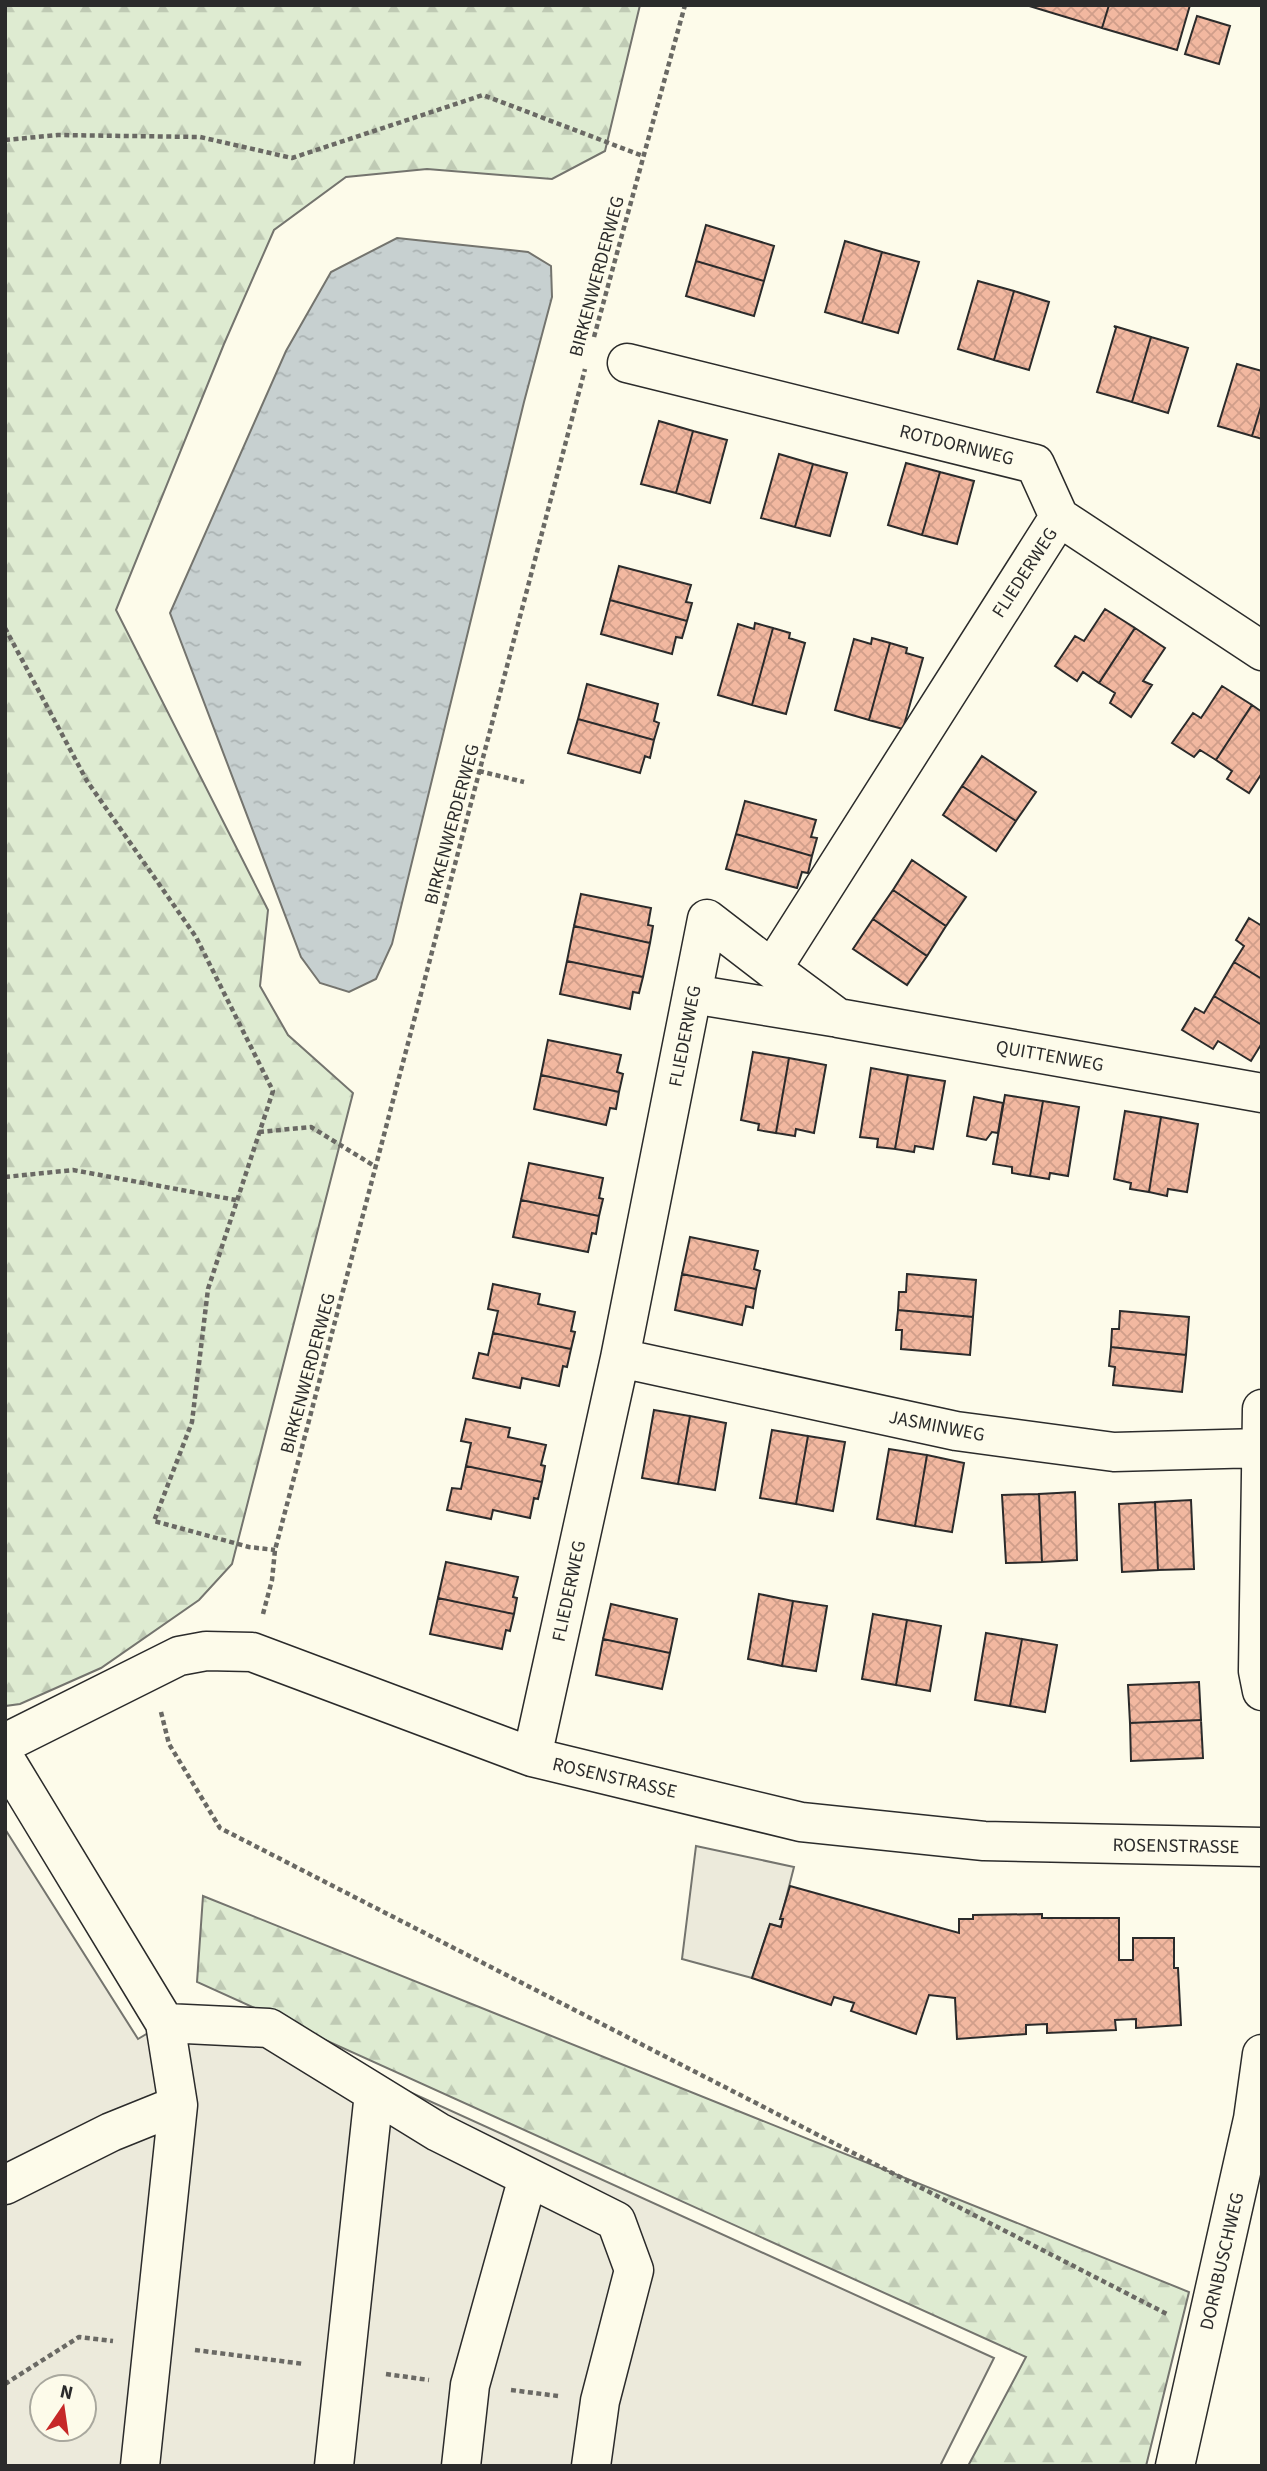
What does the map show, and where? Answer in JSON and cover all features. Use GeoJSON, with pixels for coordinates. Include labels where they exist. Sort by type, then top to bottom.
{"type":"FeatureCollection","features":[{"type":"Feature","properties":{"kind":"street","name":"ROTDORNWEG"},"geometry":{"type":"LineString","coordinates":[[627,363],[1035,464],[1059,517]]}},
{"type":"Feature","properties":{"kind":"street"},"geometry":{"type":"LineString","coordinates":[[1059,517],[1262,651]]}},
{"type":"Feature","properties":{"kind":"street","name":"FLIEDERWEG"},"geometry":{"type":"LineString","coordinates":[[532,1757],[620,1358],[707,919],[772,969],[1059,517]]}},
{"type":"Feature","properties":{"kind":"street","name":"QUITTENWEG"},"geometry":{"type":"LineString","coordinates":[[772,969],[838,1018]]}},
{"type":"Feature","properties":{"kind":"street","name":"QUITTENWEG"},"geometry":{"type":"LineString","coordinates":[[692,994],[1262,1093]]}},
{"type":"Feature","properties":{"kind":"street","name":"JASMINWEG"},"geometry":{"type":"LineString","coordinates":[[620,1358],[956,1431],[1114,1452],[1260,1448]]}},
{"type":"Feature","properties":{"kind":"street"},"geometry":{"type":"LineString","coordinates":[[1262,1409],[1258,1671],[1262,1691]]}},
{"type":"Feature","properties":{"kind":"street","name":"ROSENSTRASSE"},"geometry":{"type":"LineString","coordinates":[[5,1743],[179,1656],[206,1651],[252,1652],[532,1757],[801,1822],[984,1841],[1262,1847]]}},
{"type":"Feature","properties":{"kind":"street"},"geometry":{"type":"LineString","coordinates":[[5,1759],[164,2023],[178,2105],[140,2466]]}},
{"type":"Feature","properties":{"kind":"street"},"geometry":{"type":"LineString","coordinates":[[164,2023],[269,2028],[438,2132],[616,2221],[634,2270],[600,2402],[591,2466]]}},
{"type":"Feature","properties":{"kind":"street","name":"DORNBUSCHWEG"},"geometry":{"type":"LineString","coordinates":[[1175,2466],[1258,2120],[1262,2054]]}},
{"type":"Feature","properties":{"kind":"street"},"geometry":{"type":"LineString","coordinates":[[334,2466],[374,2093]]}},
{"type":"Feature","properties":{"kind":"street"},"geometry":{"type":"LineString","coordinates":[[5,2185],[111,2132],[178,2105]]}},
{"type":"Feature","properties":{"kind":"street"},"geometry":{"type":"LineString","coordinates":[[461,2466],[470,2385],[528,2177]]}},
{"type":"Feature","properties":{"kind":"path","name":"BIRKENWERDERWEG"},"geometry":{"type":"LineString","coordinates":[[593,340],[685,5]]}},
{"type":"Feature","properties":{"kind":"path"},"geometry":{"type":"LineString","coordinates":[[5,140],[58,135],[200,137],[292,158],[483,95],[643,156]]}},
{"type":"Feature","properties":{"kind":"path","name":"BIRKENWERDERWEG"},"geometry":{"type":"LineString","coordinates":[[252,1652],[272,1580],[275,1550],[586,366]]}},
{"type":"Feature","properties":{"kind":"path"},"geometry":{"type":"LineString","coordinates":[[5,628],[87,781],[197,937],[273,1091],[208,1289],[192,1422],[154,1521],[248,1547],[275,1550]]}},
{"type":"Feature","properties":{"kind":"path"},"geometry":{"type":"LineString","coordinates":[[480,771],[524,782]]}},
{"type":"Feature","properties":{"kind":"path"},"geometry":{"type":"LineString","coordinates":[[259,1132],[311,1126],[376,1167]]}},
{"type":"Feature","properties":{"kind":"path"},"geometry":{"type":"LineString","coordinates":[[5,1177],[74,1170],[236,1200]]}},
{"type":"Feature","properties":{"kind":"path"},"geometry":{"type":"LineString","coordinates":[[151,1671],[169,1744],[220,1828],[1205,2333]]}},
{"type":"Feature","properties":{"kind":"path"},"geometry":{"type":"LineString","coordinates":[[5,2384],[79,2337],[600,2402]]}},
{"type":"Feature","properties":{"kind":"green space"},"geometry":{"type":"Polygon","coordinates":[[[5,5],[640,5],[605,151],[552,179],[427,169],[346,177],[274,230],[224,344],[116,610],[268,910],[260,986],[288,1035],[353,1093],[232,1564],[199,1600],[101,1668],[20,1704],[5,1706],[5,5]]]}},
{"type":"Feature","properties":{"kind":"green space"},"geometry":{"type":"Polygon","coordinates":[[[203,1896],[1189,2292],[1146,2466],[968,2466],[1026,2357],[197,1982],[203,1896]]]}},
{"type":"Feature","properties":{"kind":"shaded area"},"geometry":{"type":"Polygon","coordinates":[[[5,1829],[138,2039],[165,2023],[269,2028],[994,2358],[940,2466],[5,2466],[5,1829]]]}},
{"type":"Feature","properties":{"kind":"shaded area"},"geometry":{"type":"Polygon","coordinates":[[[696,1846],[794,1867],[781,1927],[770,1924],[752,1978],[682,1959],[696,1846]]]}},
{"type":"Feature","properties":{"kind":"water"},"geometry":{"type":"Polygon","coordinates":[[[397,238],[528,252],[551,266],[552,297],[392,944],[376,979],[349,992],[320,983],[301,957],[170,613],[286,351],[331,272],[397,238]]]}},
{"type":"Feature","properties":{"kind":"building"},"geometry":{"type":"Polygon","coordinates":[[[1026,5],[1109,5],[1102,28],[1026,5]]]}},
{"type":"Feature","properties":{"kind":"building"},"geometry":{"type":"Polygon","coordinates":[[[1109,5],[1190,5],[1177,50],[1102,28],[1109,5]]]}},
{"type":"Feature","properties":{"kind":"building"},"geometry":{"type":"Polygon","coordinates":[[[1197,16],[1230,26],[1219,64],[1185,54],[1197,16]]]}},
{"type":"Feature","properties":{"kind":"building"},"geometry":{"type":"Polygon","coordinates":[[[706,225],[774,246],[764,281],[696,261],[706,225]]]}},
{"type":"Feature","properties":{"kind":"building"},"geometry":{"type":"Polygon","coordinates":[[[845,241],[882,252],[862,323],[825,312],[845,241]]]}},
{"type":"Feature","properties":{"kind":"building"},"geometry":{"type":"Polygon","coordinates":[[[882,252],[919,262],[898,333],[862,323],[882,252]]]}},
{"type":"Feature","properties":{"kind":"building"},"geometry":{"type":"Polygon","coordinates":[[[696,261],[764,281],[754,316],[686,296],[696,261]]]}},
{"type":"Feature","properties":{"kind":"building"},"geometry":{"type":"Polygon","coordinates":[[[978,281],[1014,291],[994,360],[958,349],[978,281]]]}},
{"type":"Feature","properties":{"kind":"building"},"geometry":{"type":"Polygon","coordinates":[[[1014,291],[1049,302],[1029,370],[994,360],[1014,291]]]}},
{"type":"Feature","properties":{"kind":"building"},"geometry":{"type":"Polygon","coordinates":[[[1114,326],[1151,337],[1132,402],[1097,392],[1116,328],[1114,326]]]}},
{"type":"Feature","properties":{"kind":"building"},"geometry":{"type":"Polygon","coordinates":[[[1151,337],[1188,348],[1168,413],[1132,402],[1151,337]]]}},
{"type":"Feature","properties":{"kind":"building"},"geometry":{"type":"Polygon","coordinates":[[[1237,364],[1262,371],[1262,403],[1252,436],[1218,426],[1237,364]]]}},
{"type":"Feature","properties":{"kind":"building"},"geometry":{"type":"Polygon","coordinates":[[[1262,403],[1262,439],[1252,436],[1262,403]]]}},
{"type":"Feature","properties":{"kind":"building"},"geometry":{"type":"Polygon","coordinates":[[[659,421],[693,431],[676,493],[641,484],[659,421]]]}},
{"type":"Feature","properties":{"kind":"building"},"geometry":{"type":"Polygon","coordinates":[[[693,431],[727,440],[710,503],[676,493],[693,431]]]}},
{"type":"Feature","properties":{"kind":"building"},"geometry":{"type":"Polygon","coordinates":[[[779,454],[813,464],[795,527],[761,518],[779,454]]]}},
{"type":"Feature","properties":{"kind":"building"},"geometry":{"type":"Polygon","coordinates":[[[906,463],[940,472],[922,535],[888,525],[906,463]]]}},
{"type":"Feature","properties":{"kind":"building"},"geometry":{"type":"Polygon","coordinates":[[[813,464],[847,473],[830,536],[795,527],[813,464]]]}},
{"type":"Feature","properties":{"kind":"building"},"geometry":{"type":"Polygon","coordinates":[[[940,472],[974,481],[957,544],[922,535],[940,472]]]}},
{"type":"Feature","properties":{"kind":"building"},"geometry":{"type":"Polygon","coordinates":[[[619,566],[691,585],[686,602],[692,603],[687,621],[610,600],[619,566]]]}},
{"type":"Feature","properties":{"kind":"building"},"geometry":{"type":"Polygon","coordinates":[[[610,600],[687,621],[682,638],[676,637],[672,654],[601,634],[610,600]]]}},
{"type":"Feature","properties":{"kind":"building"},"geometry":{"type":"Polygon","coordinates":[[[1105,609],[1135,628],[1099,683],[1083,672],[1077,681],[1055,666],[1075,636],[1084,641],[1105,609]]]}},
{"type":"Feature","properties":{"kind":"building"},"geometry":{"type":"Polygon","coordinates":[[[755,623],[773,628],[752,705],[718,695],[738,624],[754,629],[755,623]]]}},
{"type":"Feature","properties":{"kind":"building"},"geometry":{"type":"Polygon","coordinates":[[[773,628],[790,633],[789,638],[805,643],[786,714],[752,705],[773,628]]]}},
{"type":"Feature","properties":{"kind":"building"},"geometry":{"type":"Polygon","coordinates":[[[1135,628],[1165,648],[1143,681],[1152,685],[1131,717],[1110,703],[1115,693],[1099,683],[1135,628]]]}},
{"type":"Feature","properties":{"kind":"building"},"geometry":{"type":"Polygon","coordinates":[[[872,638],[890,643],[869,720],[835,710],[854,639],[871,644],[872,638]]]}},
{"type":"Feature","properties":{"kind":"building"},"geometry":{"type":"Polygon","coordinates":[[[890,643],[907,648],[906,653],[923,658],[903,729],[869,720],[890,643]]]}},
{"type":"Feature","properties":{"kind":"building"},"geometry":{"type":"Polygon","coordinates":[[[587,684],[658,704],[654,721],[659,723],[654,740],[578,719],[587,684]]]}},
{"type":"Feature","properties":{"kind":"building"},"geometry":{"type":"Polygon","coordinates":[[[1222,686],[1252,705],[1216,760],[1200,750],[1194,757],[1172,743],[1193,713],[1201,718],[1222,686]]]}},
{"type":"Feature","properties":{"kind":"building"},"geometry":{"type":"Polygon","coordinates":[[[1252,705],[1262,712],[1262,773],[1249,793],[1227,779],[1232,771],[1216,760],[1252,705]]]}},
{"type":"Feature","properties":{"kind":"building"},"geometry":{"type":"Polygon","coordinates":[[[578,719],[654,740],[650,758],[645,756],[640,773],[568,753],[578,719]]]}},
{"type":"Feature","properties":{"kind":"building"},"geometry":{"type":"Polygon","coordinates":[[[982,756],[1036,792],[1016,821],[962,786],[982,756]]]}},
{"type":"Feature","properties":{"kind":"building"},"geometry":{"type":"Polygon","coordinates":[[[962,786],[1016,821],[996,851],[943,815],[962,786]]]}},
{"type":"Feature","properties":{"kind":"building"},"geometry":{"type":"Polygon","coordinates":[[[745,801],[816,820],[811,837],[817,838],[812,856],[736,834],[745,801]]]}},
{"type":"Feature","properties":{"kind":"building"},"geometry":{"type":"Polygon","coordinates":[[[736,834],[812,856],[808,873],[802,872],[797,888],[726,869],[736,834]]]}},
{"type":"Feature","properties":{"kind":"building"},"geometry":{"type":"Polygon","coordinates":[[[912,860],[966,897],[946,926],[893,890],[912,860]]]}},
{"type":"Feature","properties":{"kind":"building"},"geometry":{"type":"Polygon","coordinates":[[[893,890],[946,926],[927,956],[873,919],[893,890]]]}},
{"type":"Feature","properties":{"kind":"building"},"geometry":{"type":"Polygon","coordinates":[[[581,894],[651,908],[648,925],[653,926],[650,943],[574,926],[581,894]]]}},
{"type":"Feature","properties":{"kind":"building"},"geometry":{"type":"Polygon","coordinates":[[[1249,918],[1262,926],[1262,979],[1234,962],[1244,946],[1236,940],[1249,918]]]}},
{"type":"Feature","properties":{"kind":"building"},"geometry":{"type":"Polygon","coordinates":[[[873,919],[927,956],[907,985],[853,949],[873,919]]]}},
{"type":"Feature","properties":{"kind":"building"},"geometry":{"type":"Polygon","coordinates":[[[574,926],[650,943],[643,977],[567,961],[574,926]]]}},
{"type":"Feature","properties":{"kind":"building"},"geometry":{"type":"Polygon","coordinates":[[[567,961],[643,977],[639,993],[633,992],[630,1009],[560,994],[567,961]]]}},
{"type":"Feature","properties":{"kind":"building"},"geometry":{"type":"Polygon","coordinates":[[[1234,962],[1262,979],[1262,1025],[1214,996],[1234,962]]]}},
{"type":"Feature","properties":{"kind":"building"},"geometry":{"type":"Polygon","coordinates":[[[1214,996],[1262,1025],[1262,1043],[1251,1061],[1218,1041],[1213,1049],[1182,1030],[1195,1008],[1204,1013],[1214,996]]]}},
{"type":"Feature","properties":{"kind":"building"},"geometry":{"type":"Polygon","coordinates":[[[548,1040],[621,1055],[617,1072],[623,1074],[619,1092],[541,1075],[548,1040]]]}},
{"type":"Feature","properties":{"kind":"building"},"geometry":{"type":"Polygon","coordinates":[[[753,1052],[789,1058],[776,1133],[758,1130],[759,1124],[741,1120],[753,1052]]]}},
{"type":"Feature","properties":{"kind":"building"},"geometry":{"type":"Polygon","coordinates":[[[789,1058],[826,1065],[814,1133],[796,1129],[795,1136],[776,1133],[789,1058]]]}},
{"type":"Feature","properties":{"kind":"building"},"geometry":{"type":"Polygon","coordinates":[[[871,1068],[908,1075],[895,1149],[877,1147],[878,1139],[860,1137],[871,1068]]]}},
{"type":"Feature","properties":{"kind":"building"},"geometry":{"type":"Polygon","coordinates":[[[541,1075],[619,1092],[616,1109],[610,1108],[606,1125],[534,1109],[541,1075]]]}},
{"type":"Feature","properties":{"kind":"building"},"geometry":{"type":"Polygon","coordinates":[[[908,1075],[945,1081],[933,1149],[915,1146],[914,1152],[895,1149],[908,1075]]]}},
{"type":"Feature","properties":{"kind":"building"},"geometry":{"type":"Polygon","coordinates":[[[1005,1095],[1043,1101],[1030,1176],[1012,1173],[1012,1167],[993,1164],[1005,1095]]]}},
{"type":"Feature","properties":{"kind":"building"},"geometry":{"type":"Polygon","coordinates":[[[974,1097],[1003,1103],[998,1133],[992,1132],[986,1140],[967,1136],[974,1097]]]}},
{"type":"Feature","properties":{"kind":"building"},"geometry":{"type":"Polygon","coordinates":[[[1043,1101],[1079,1107],[1068,1176],[1050,1173],[1049,1179],[1030,1176],[1043,1101]]]}},
{"type":"Feature","properties":{"kind":"building"},"geometry":{"type":"Polygon","coordinates":[[[1125,1111],[1161,1117],[1149,1192],[1130,1189],[1131,1183],[1114,1179],[1125,1111]]]}},
{"type":"Feature","properties":{"kind":"building"},"geometry":{"type":"Polygon","coordinates":[[[1161,1117],[1198,1124],[1187,1192],[1168,1189],[1167,1196],[1149,1192],[1161,1117]]]}},
{"type":"Feature","properties":{"kind":"building"},"geometry":{"type":"Polygon","coordinates":[[[529,1163],[603,1178],[599,1198],[603,1199],[599,1216],[521,1200],[529,1163]]]}},
{"type":"Feature","properties":{"kind":"building"},"geometry":{"type":"Polygon","coordinates":[[[521,1200],[599,1216],[596,1234],[592,1233],[588,1252],[513,1237],[521,1200]]]}},
{"type":"Feature","properties":{"kind":"building"},"geometry":{"type":"Polygon","coordinates":[[[690,1237],[758,1251],[754,1269],[760,1271],[756,1289],[682,1274],[690,1237]]]}},
{"type":"Feature","properties":{"kind":"building"},"geometry":{"type":"Polygon","coordinates":[[[682,1274],[756,1289],[753,1308],[746,1306],[742,1325],[675,1310],[682,1274]]]}},
{"type":"Feature","properties":{"kind":"building"},"geometry":{"type":"Polygon","coordinates":[[[907,1274],[976,1280],[973,1317],[898,1310],[899,1292],[906,1292],[907,1274]]]}},
{"type":"Feature","properties":{"kind":"building"},"geometry":{"type":"Polygon","coordinates":[[[493,1284],[540,1294],[538,1304],[575,1312],[571,1331],[575,1332],[571,1349],[493,1333],[498,1311],[488,1309],[493,1284]]]}},
{"type":"Feature","properties":{"kind":"building"},"geometry":{"type":"Polygon","coordinates":[[[898,1310],[973,1317],[970,1355],[901,1349],[902,1330],[896,1330],[898,1310]]]}},
{"type":"Feature","properties":{"kind":"building"},"geometry":{"type":"Polygon","coordinates":[[[1120,1311],[1189,1317],[1186,1355],[1111,1347],[1112,1329],[1119,1329],[1120,1311]]]}},
{"type":"Feature","properties":{"kind":"building"},"geometry":{"type":"Polygon","coordinates":[[[493,1333],[571,1349],[567,1367],[563,1366],[559,1386],[522,1378],[520,1388],[473,1378],[479,1353],[488,1355],[493,1333]]]}},
{"type":"Feature","properties":{"kind":"building"},"geometry":{"type":"Polygon","coordinates":[[[1111,1347],[1186,1355],[1182,1392],[1113,1385],[1115,1367],[1109,1366],[1111,1347]]]}},
{"type":"Feature","properties":{"kind":"building"},"geometry":{"type":"Polygon","coordinates":[[[654,1410],[690,1416],[678,1484],[642,1478],[654,1410]]]}},
{"type":"Feature","properties":{"kind":"building"},"geometry":{"type":"Polygon","coordinates":[[[690,1416],[726,1423],[715,1490],[678,1484],[690,1416]]]}},
{"type":"Feature","properties":{"kind":"building"},"geometry":{"type":"Polygon","coordinates":[[[466,1419],[510,1428],[508,1437],[546,1445],[541,1465],[545,1466],[542,1482],[466,1466],[471,1443],[461,1441],[466,1419]]]}},
{"type":"Feature","properties":{"kind":"building"},"geometry":{"type":"Polygon","coordinates":[[[772,1430],[808,1436],[796,1504],[760,1498],[772,1430]]]}},
{"type":"Feature","properties":{"kind":"building"},"geometry":{"type":"Polygon","coordinates":[[[808,1436],[845,1442],[833,1511],[796,1504],[808,1436]]]}},
{"type":"Feature","properties":{"kind":"building"},"geometry":{"type":"Polygon","coordinates":[[[889,1449],[927,1455],[915,1526],[877,1519],[889,1449]]]}},
{"type":"Feature","properties":{"kind":"building"},"geometry":{"type":"Polygon","coordinates":[[[927,1455],[964,1463],[952,1532],[915,1526],[927,1455]]]}},
{"type":"Feature","properties":{"kind":"building"},"geometry":{"type":"Polygon","coordinates":[[[466,1466],[542,1482],[538,1499],[534,1498],[530,1518],[493,1510],[491,1519],[447,1510],[452,1488],[461,1489],[466,1466]]]}},
{"type":"Feature","properties":{"kind":"building"},"geometry":{"type":"Polygon","coordinates":[[[1075,1492],[1077,1560],[1042,1562],[1039,1494],[1075,1492]]]}},
{"type":"Feature","properties":{"kind":"building"},"geometry":{"type":"Polygon","coordinates":[[[1039,1494],[1042,1562],[1006,1563],[1002,1495],[1039,1494]]]}},
{"type":"Feature","properties":{"kind":"building"},"geometry":{"type":"Polygon","coordinates":[[[1191,1500],[1194,1569],[1158,1570],[1155,1502],[1191,1500]]]}},
{"type":"Feature","properties":{"kind":"building"},"geometry":{"type":"Polygon","coordinates":[[[1155,1502],[1158,1570],[1122,1572],[1119,1504],[1155,1502]]]}},
{"type":"Feature","properties":{"kind":"building"},"geometry":{"type":"Polygon","coordinates":[[[446,1562],[518,1577],[513,1597],[517,1598],[514,1614],[438,1598],[446,1562]]]}},
{"type":"Feature","properties":{"kind":"building"},"geometry":{"type":"Polygon","coordinates":[[[759,1594],[793,1601],[782,1666],[748,1659],[759,1594]]]}},
{"type":"Feature","properties":{"kind":"building"},"geometry":{"type":"Polygon","coordinates":[[[438,1598],[514,1614],[510,1631],[506,1630],[502,1649],[430,1634],[438,1598]]]}},
{"type":"Feature","properties":{"kind":"building"},"geometry":{"type":"Polygon","coordinates":[[[793,1601],[827,1606],[816,1671],[782,1666],[793,1601]]]}},
{"type":"Feature","properties":{"kind":"building"},"geometry":{"type":"Polygon","coordinates":[[[611,1604],[677,1619],[670,1653],[603,1639],[611,1604]]]}},
{"type":"Feature","properties":{"kind":"building"},"geometry":{"type":"Polygon","coordinates":[[[873,1614],[907,1620],[896,1685],[862,1679],[873,1614]]]}},
{"type":"Feature","properties":{"kind":"building"},"geometry":{"type":"Polygon","coordinates":[[[907,1620],[941,1626],[930,1691],[896,1685],[907,1620]]]}},
{"type":"Feature","properties":{"kind":"building"},"geometry":{"type":"Polygon","coordinates":[[[986,1633],[1022,1639],[1010,1706],[975,1700],[986,1633]]]}},
{"type":"Feature","properties":{"kind":"building"},"geometry":{"type":"Polygon","coordinates":[[[603,1639],[670,1653],[662,1689],[596,1675],[603,1639]]]}},
{"type":"Feature","properties":{"kind":"building"},"geometry":{"type":"Polygon","coordinates":[[[1022,1639],[1057,1645],[1045,1712],[1010,1706],[1022,1639]]]}},
{"type":"Feature","properties":{"kind":"building"},"geometry":{"type":"Polygon","coordinates":[[[1199,1682],[1201,1720],[1130,1723],[1128,1685],[1199,1682]]]}},
{"type":"Feature","properties":{"kind":"building"},"geometry":{"type":"Polygon","coordinates":[[[1201,1720],[1203,1758],[1131,1761],[1130,1723],[1201,1720]]]}},
{"type":"Feature","properties":{"kind":"building"},"geometry":{"type":"Polygon","coordinates":[[[790,1886],[959,1933],[959,1919],[973,1919],[973,1915],[1042,1914],[1042,1918],[1119,1918],[1119,1960],[1133,1960],[1133,1938],[1174,1938],[1174,1968],[1178,1968],[1181,2025],[1136,2028],[1136,2019],[1115,2020],[1116,2030],[1047,2033],[1047,2024],[1026,2025],[1026,2034],[957,2039],[955,1998],[929,1995],[916,2034],[851,2011],[854,2003],[834,1997],[831,2005],[752,1978],[770,1924],[781,1927],[783,1919],[780,1919],[790,1886]]]}}]}
